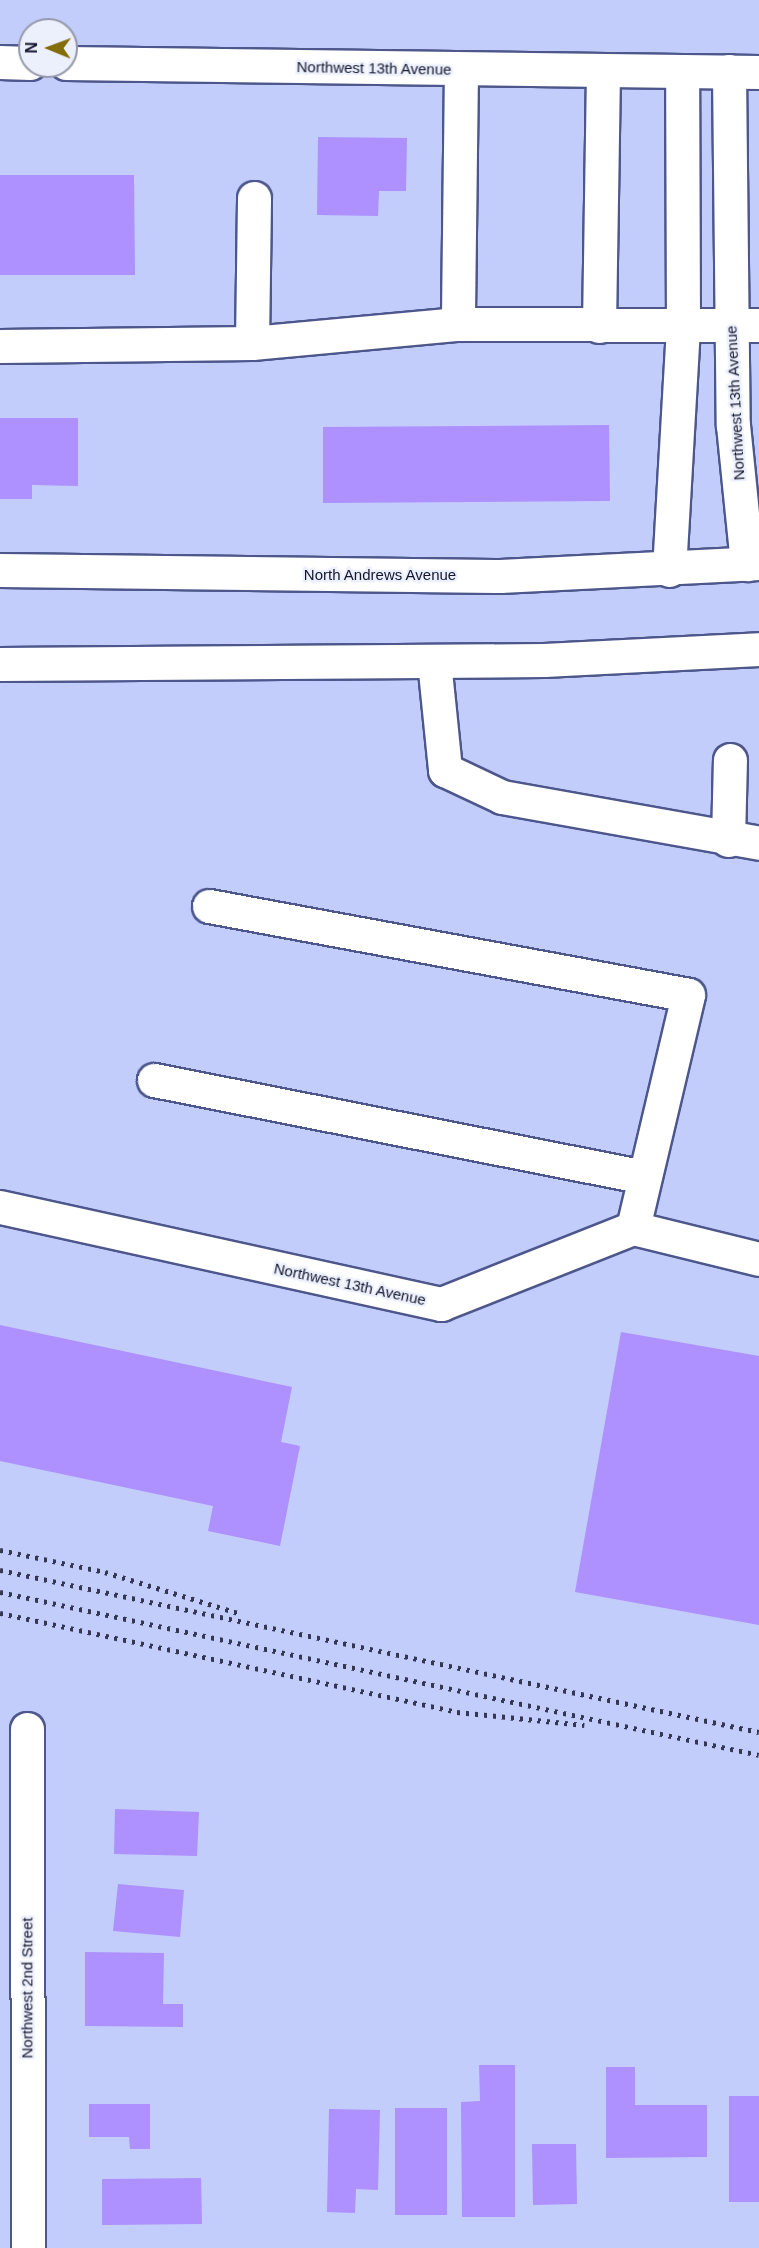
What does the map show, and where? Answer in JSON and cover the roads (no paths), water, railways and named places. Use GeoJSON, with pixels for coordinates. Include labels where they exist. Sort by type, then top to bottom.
{"type":"FeatureCollection","features":[{"type":"Feature","properties":{"kind":"street"},"geometry":{"type":"LineString","coordinates":[[0,62],[18,63]]}},
{"type":"Feature","properties":{"kind":"street","name":"Northwest 13th Avenue"},"geometry":{"type":"LineString","coordinates":[[78,63],[744,71],[745,324],[733,425],[753,564]]}},
{"type":"Feature","properties":{"kind":"street"},"geometry":{"type":"LineString","coordinates":[[458,324],[461,69]]}},
{"type":"Feature","properties":{"kind":"street"},"geometry":{"type":"LineString","coordinates":[[600,326],[603,71]]}},
{"type":"Feature","properties":{"kind":"street"},"geometry":{"type":"LineString","coordinates":[[669,570],[683,324],[682,71]]}},
{"type":"Feature","properties":{"kind":"street"},"geometry":{"type":"LineString","coordinates":[[252,343],[254,198]]}},
{"type":"Feature","properties":{"kind":"street"},"geometry":{"type":"LineString","coordinates":[[0,346],[252,343],[458,324],[600,326],[745,324]]}},
{"type":"Feature","properties":{"kind":"street","name":"North Andrews Avenue"},"geometry":{"type":"LineString","coordinates":[[0,570],[501,576],[669,570],[753,564]]}},
{"type":"Feature","properties":{"kind":"street"},"geometry":{"type":"LineString","coordinates":[[0,664],[434,661],[759,649]]}},
{"type":"Feature","properties":{"kind":"street"},"geometry":{"type":"LineString","coordinates":[[434,661],[445,770],[502,797],[743,841],[730,760]]}},
{"type":"Feature","properties":{"kind":"street"},"geometry":{"type":"LineString","coordinates":[[209,906],[688,995],[633,1228],[759,1259]]}},
{"type":"Feature","properties":{"kind":"street"},"geometry":{"type":"LineString","coordinates":[[154,1080],[645,1178]]}},
{"type":"Feature","properties":{"kind":"street","name":"Northwest 13th Avenue"},"geometry":{"type":"LineString","coordinates":[[0,1207],[441,1304],[633,1228]]}},
{"type":"Feature","properties":{"kind":"street","name":"Northwest 2nd Street"},"geometry":{"type":"LineString","coordinates":[[27,1729],[28,2248]]}},
{"type":"Feature","properties":{"kind":"railway"},"geometry":{"type":"LineString","coordinates":[[0,1550],[105,1572],[238,1613]]}},
{"type":"Feature","properties":{"kind":"railway"},"geometry":{"type":"LineString","coordinates":[[0,1570],[759,1732]]}},
{"type":"Feature","properties":{"kind":"railway"},"geometry":{"type":"LineString","coordinates":[[0,1592],[759,1755]]}},
{"type":"Feature","properties":{"kind":"railway"},"geometry":{"type":"LineString","coordinates":[[0,1613],[457,1712],[584,1725]]}}]}
